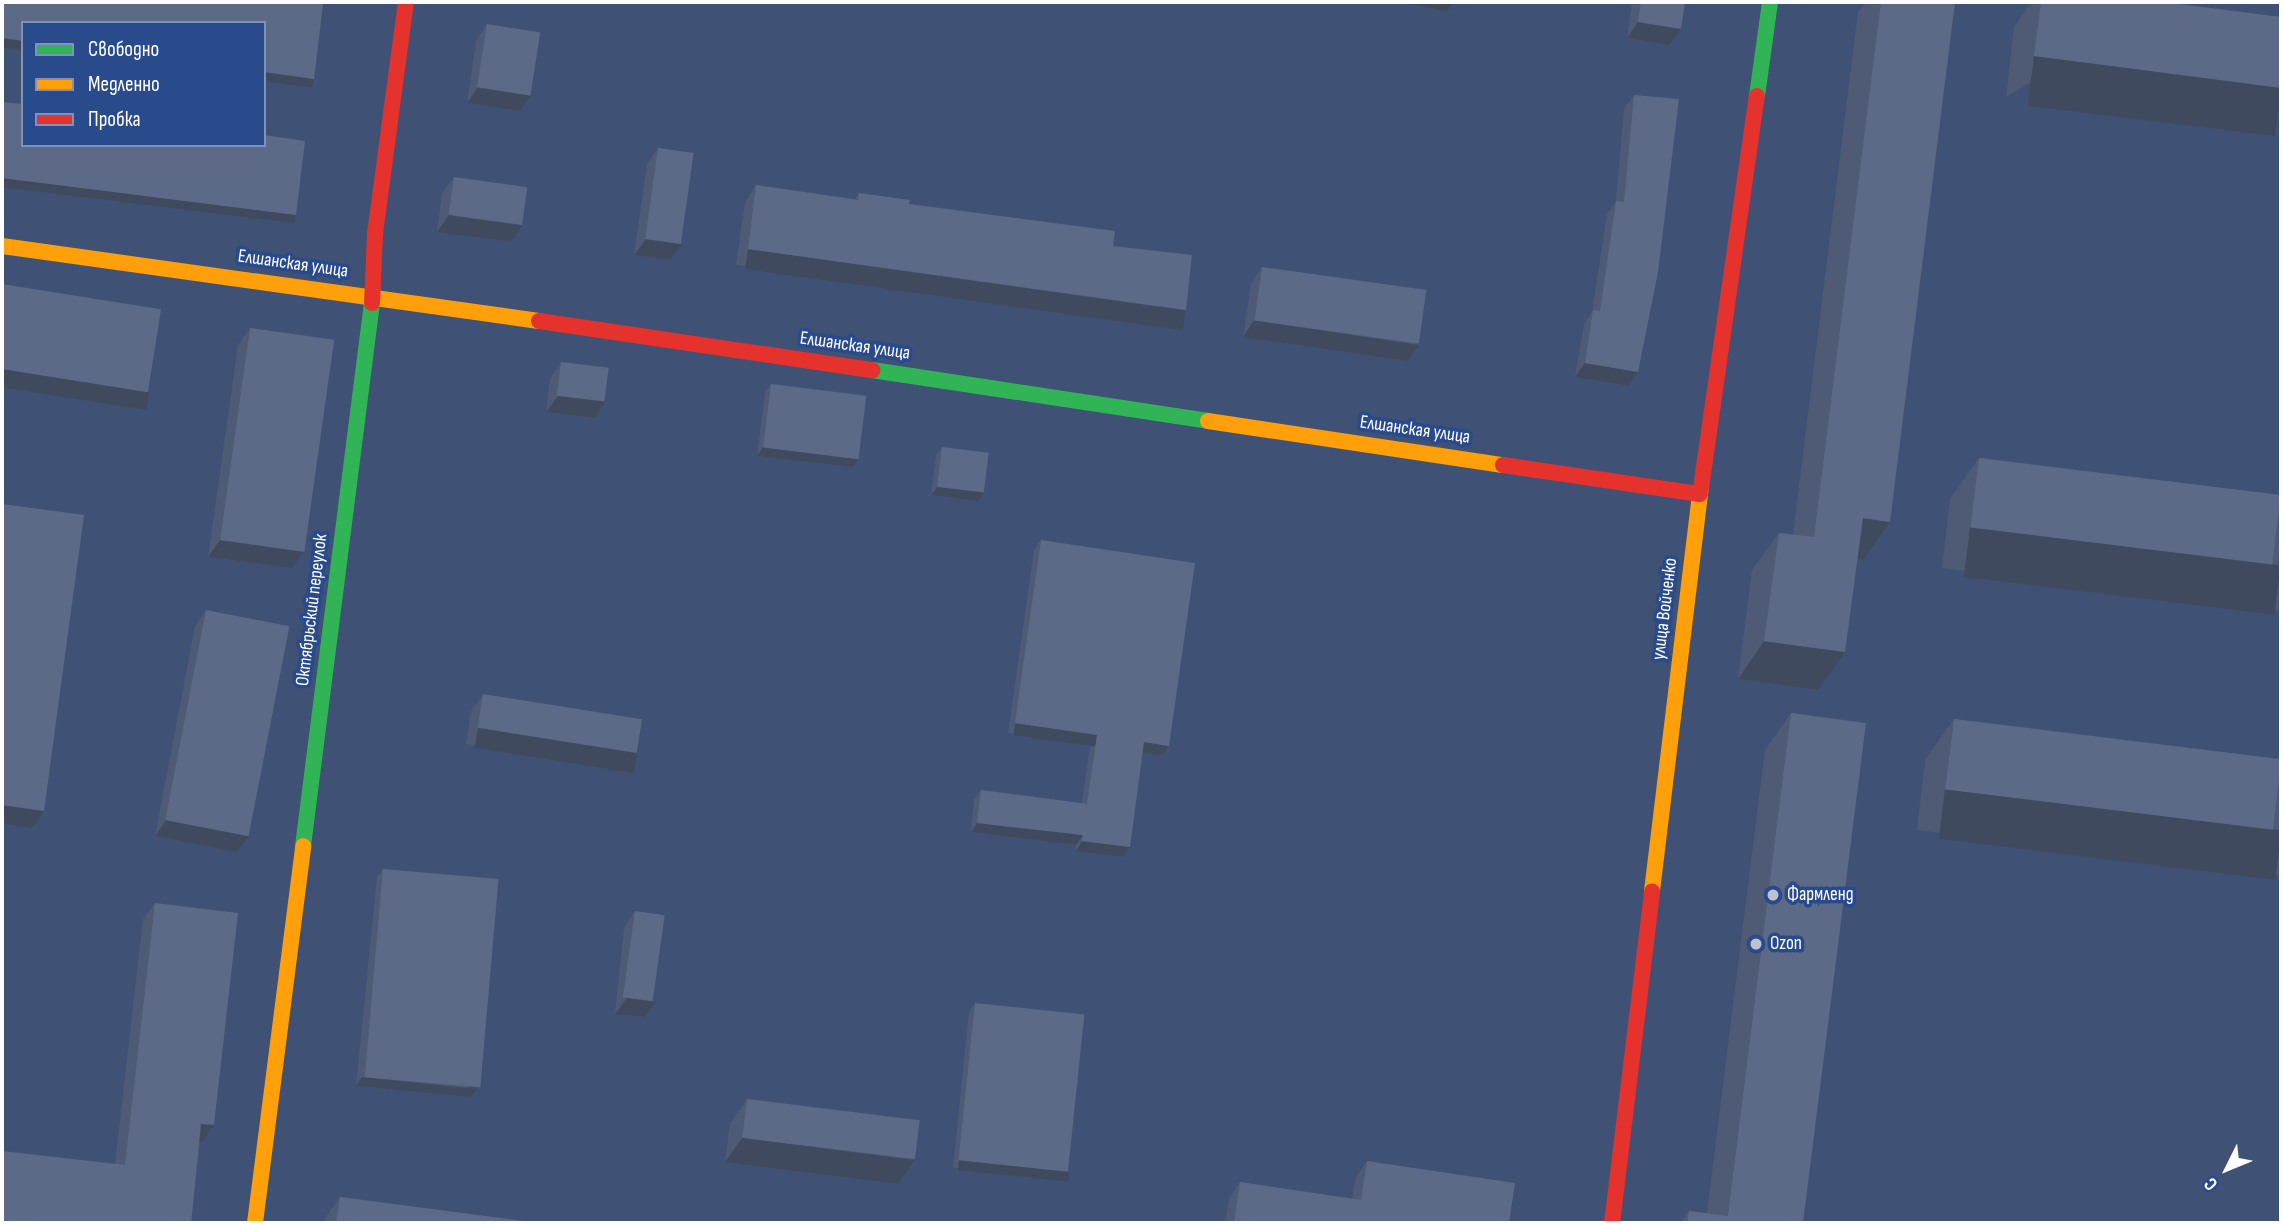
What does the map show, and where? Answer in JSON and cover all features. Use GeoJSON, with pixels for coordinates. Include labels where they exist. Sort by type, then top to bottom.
{"type":"FeatureCollection","features":[{"type":"Feature","properties":{"kind":"street","name":"Октябрьский переулок"},"geometry":{"type":"LineString","coordinates":[[255,1223],[373,296],[374,234],[405,2]]}},
{"type":"Feature","properties":{"kind":"street","name":"улица Войченко"},"geometry":{"type":"LineString","coordinates":[[1612,1223],[1700,494],[1770,2]]}},
{"type":"Feature","properties":{"kind":"street","name":"Елшанская улица"},"geometry":{"type":"LineString","coordinates":[[2,246],[373,296],[1700,494]]}},
{"type":"Feature","properties":{"kind":"building"},"geometry":{"type":"Polygon","coordinates":[[[2,2],[323,4],[314,79],[266,72],[266,21],[21,21],[21,41],[2,38],[2,2]]]}},
{"type":"Feature","properties":{"kind":"building"},"geometry":{"type":"Polygon","coordinates":[[[1641,2],[1685,2],[1681,29],[1638,22],[1641,2]]]}},
{"type":"Feature","properties":{"kind":"building"},"geometry":{"type":"Polygon","coordinates":[[[1881,2],[1955,2],[1890,522],[1863,518],[1845,652],[1764,641],[1779,533],[1814,537],[1881,2]]]}},
{"type":"Feature","properties":{"kind":"building"},"geometry":{"type":"Polygon","coordinates":[[[2041,2],[2164,2],[2281,17],[2281,88],[2034,56],[2041,2]]]}},
{"type":"Feature","properties":{"kind":"building"},"geometry":{"type":"Polygon","coordinates":[[[487,24],[540,32],[530,96],[477,87],[487,24]]]}},
{"type":"Feature","properties":{"kind":"building"},"geometry":{"type":"Polygon","coordinates":[[[1634,95],[1679,99],[1658,272],[1638,372],[1585,363],[1593,310],[1600,311],[1616,201],[1624,202],[1634,95]]]}},
{"type":"Feature","properties":{"kind":"building"},"geometry":{"type":"Polygon","coordinates":[[[2,102],[21,104],[21,147],[266,147],[266,135],[305,141],[296,215],[2,178],[2,102]]]}},
{"type":"Feature","properties":{"kind":"building"},"geometry":{"type":"Polygon","coordinates":[[[658,148],[694,153],[681,244],[645,239],[658,148]]]}},
{"type":"Feature","properties":{"kind":"building"},"geometry":{"type":"Polygon","coordinates":[[[454,177],[527,187],[522,225],[449,215],[454,177]]]}},
{"type":"Feature","properties":{"kind":"building"},"geometry":{"type":"Polygon","coordinates":[[[756,185],[858,200],[859,193],[910,200],[909,204],[1115,231],[1113,246],[1192,255],[1186,310],[748,249],[756,185]]]}},
{"type":"Feature","properties":{"kind":"building"},"geometry":{"type":"Polygon","coordinates":[[[1262,267],[1426,290],[1419,344],[1254,320],[1262,267]]]}},
{"type":"Feature","properties":{"kind":"building"},"geometry":{"type":"Polygon","coordinates":[[[2,284],[161,309],[148,392],[2,369],[2,284]]]}},
{"type":"Feature","properties":{"kind":"building"},"geometry":{"type":"Polygon","coordinates":[[[250,328],[334,340],[304,552],[220,540],[250,328]]]}},
{"type":"Feature","properties":{"kind":"building"},"geometry":{"type":"Polygon","coordinates":[[[561,362],[609,368],[604,402],[557,396],[561,362]]]}},
{"type":"Feature","properties":{"kind":"building"},"geometry":{"type":"Polygon","coordinates":[[[771,384],[866,396],[858,459],[763,448],[771,384]]]}},
{"type":"Feature","properties":{"kind":"building"},"geometry":{"type":"Polygon","coordinates":[[[942,447],[989,453],[984,492],[937,487],[942,447]]]}},
{"type":"Feature","properties":{"kind":"building"},"geometry":{"type":"Polygon","coordinates":[[[1979,458],[2281,495],[2272,565],[1970,527],[1979,458]]]}},
{"type":"Feature","properties":{"kind":"building"},"geometry":{"type":"Polygon","coordinates":[[[2,504],[84,515],[44,811],[2,805],[2,504]]]}},
{"type":"Feature","properties":{"kind":"building"},"geometry":{"type":"Polygon","coordinates":[[[1041,540],[1195,563],[1169,746],[1144,742],[1130,847],[1082,841],[1083,835],[977,823],[981,790],[1087,804],[1097,735],[1015,723],[1041,540]]]}},
{"type":"Feature","properties":{"kind":"building"},"geometry":{"type":"Polygon","coordinates":[[[206,610],[289,626],[249,836],[165,820],[206,610]]]}},
{"type":"Feature","properties":{"kind":"building"},"geometry":{"type":"Polygon","coordinates":[[[483,694],[642,719],[637,753],[478,728],[483,694]]]}},
{"type":"Feature","properties":{"kind":"building"},"geometry":{"type":"Polygon","coordinates":[[[1791,713],[1866,723],[1803,1223],[1687,1223],[1689,1211],[1728,1216],[1791,713]]]}},
{"type":"Feature","properties":{"kind":"building"},"geometry":{"type":"Polygon","coordinates":[[[1954,719],[2281,759],[2273,830],[1945,789],[1954,719]]]}},
{"type":"Feature","properties":{"kind":"building"},"geometry":{"type":"Polygon","coordinates":[[[383,869],[499,879],[480,1087],[365,1077],[383,869]]]}},
{"type":"Feature","properties":{"kind":"building"},"geometry":{"type":"Polygon","coordinates":[[[155,903],[238,913],[214,1125],[201,1124],[191,1223],[2,1223],[2,1151],[125,1165],[155,903]]]}},
{"type":"Feature","properties":{"kind":"building"},"geometry":{"type":"Polygon","coordinates":[[[635,911],[665,915],[653,1001],[623,997],[635,911]]]}},
{"type":"Feature","properties":{"kind":"building"},"geometry":{"type":"Polygon","coordinates":[[[975,1003],[1084,1014],[1068,1172],[958,1160],[975,1003]]]}},
{"type":"Feature","properties":{"kind":"building"},"geometry":{"type":"Polygon","coordinates":[[[747,1099],[920,1120],[915,1159],[742,1138],[747,1099]]]}},
{"type":"Feature","properties":{"kind":"building"},"geometry":{"type":"Polygon","coordinates":[[[1367,1161],[1515,1183],[1509,1223],[1234,1223],[1240,1182],[1361,1200],[1367,1161]]]}},
{"type":"Feature","properties":{"kind":"building"},"geometry":{"type":"Polygon","coordinates":[[[340,1197],[538,1223],[336,1223],[340,1197]]]}},
{"type":"Feature","properties":{"kind":"traffic: fast"},"geometry":{"type":"LineString","coordinates":[[1757,96],[1770,2]]}},
{"type":"Feature","properties":{"kind":"traffic: fast"},"geometry":{"type":"LineString","coordinates":[[303,846],[372,303]]}},
{"type":"Feature","properties":{"kind":"traffic: fast"},"geometry":{"type":"LineString","coordinates":[[872,370],[1208,421]]}},
{"type":"Feature","properties":{"kind":"traffic: slow"},"geometry":{"type":"LineString","coordinates":[[2,246],[539,321]]}},
{"type":"Feature","properties":{"kind":"traffic: slow"},"geometry":{"type":"LineString","coordinates":[[1208,421],[1503,465]]}},
{"type":"Feature","properties":{"kind":"traffic: slow"},"geometry":{"type":"LineString","coordinates":[[1652,891],[1701,488]]}},
{"type":"Feature","properties":{"kind":"traffic: slow"},"geometry":{"type":"LineString","coordinates":[[255,1223],[303,846]]}},
{"type":"Feature","properties":{"kind":"traffic: jam"},"geometry":{"type":"LineString","coordinates":[[372,303],[375,234],[406,2]]}},
{"type":"Feature","properties":{"kind":"traffic: jam"},"geometry":{"type":"LineString","coordinates":[[1701,488],[1757,96]]}},
{"type":"Feature","properties":{"kind":"traffic: jam"},"geometry":{"type":"LineString","coordinates":[[539,321],[872,370]]}},
{"type":"Feature","properties":{"kind":"traffic: jam"},"geometry":{"type":"LineString","coordinates":[[1503,465],[1700,494]]}},
{"type":"Feature","properties":{"kind":"traffic: jam"},"geometry":{"type":"LineString","coordinates":[[1612,1223],[1652,891]]}},
{"type":"Feature","properties":{"kind":"place","name":"Фармленд"},"geometry":{"type":"Point","coordinates":[1773,895]}},
{"type":"Feature","properties":{"kind":"place","name":"Ozon"},"geometry":{"type":"Point","coordinates":[1756,944]}}]}
